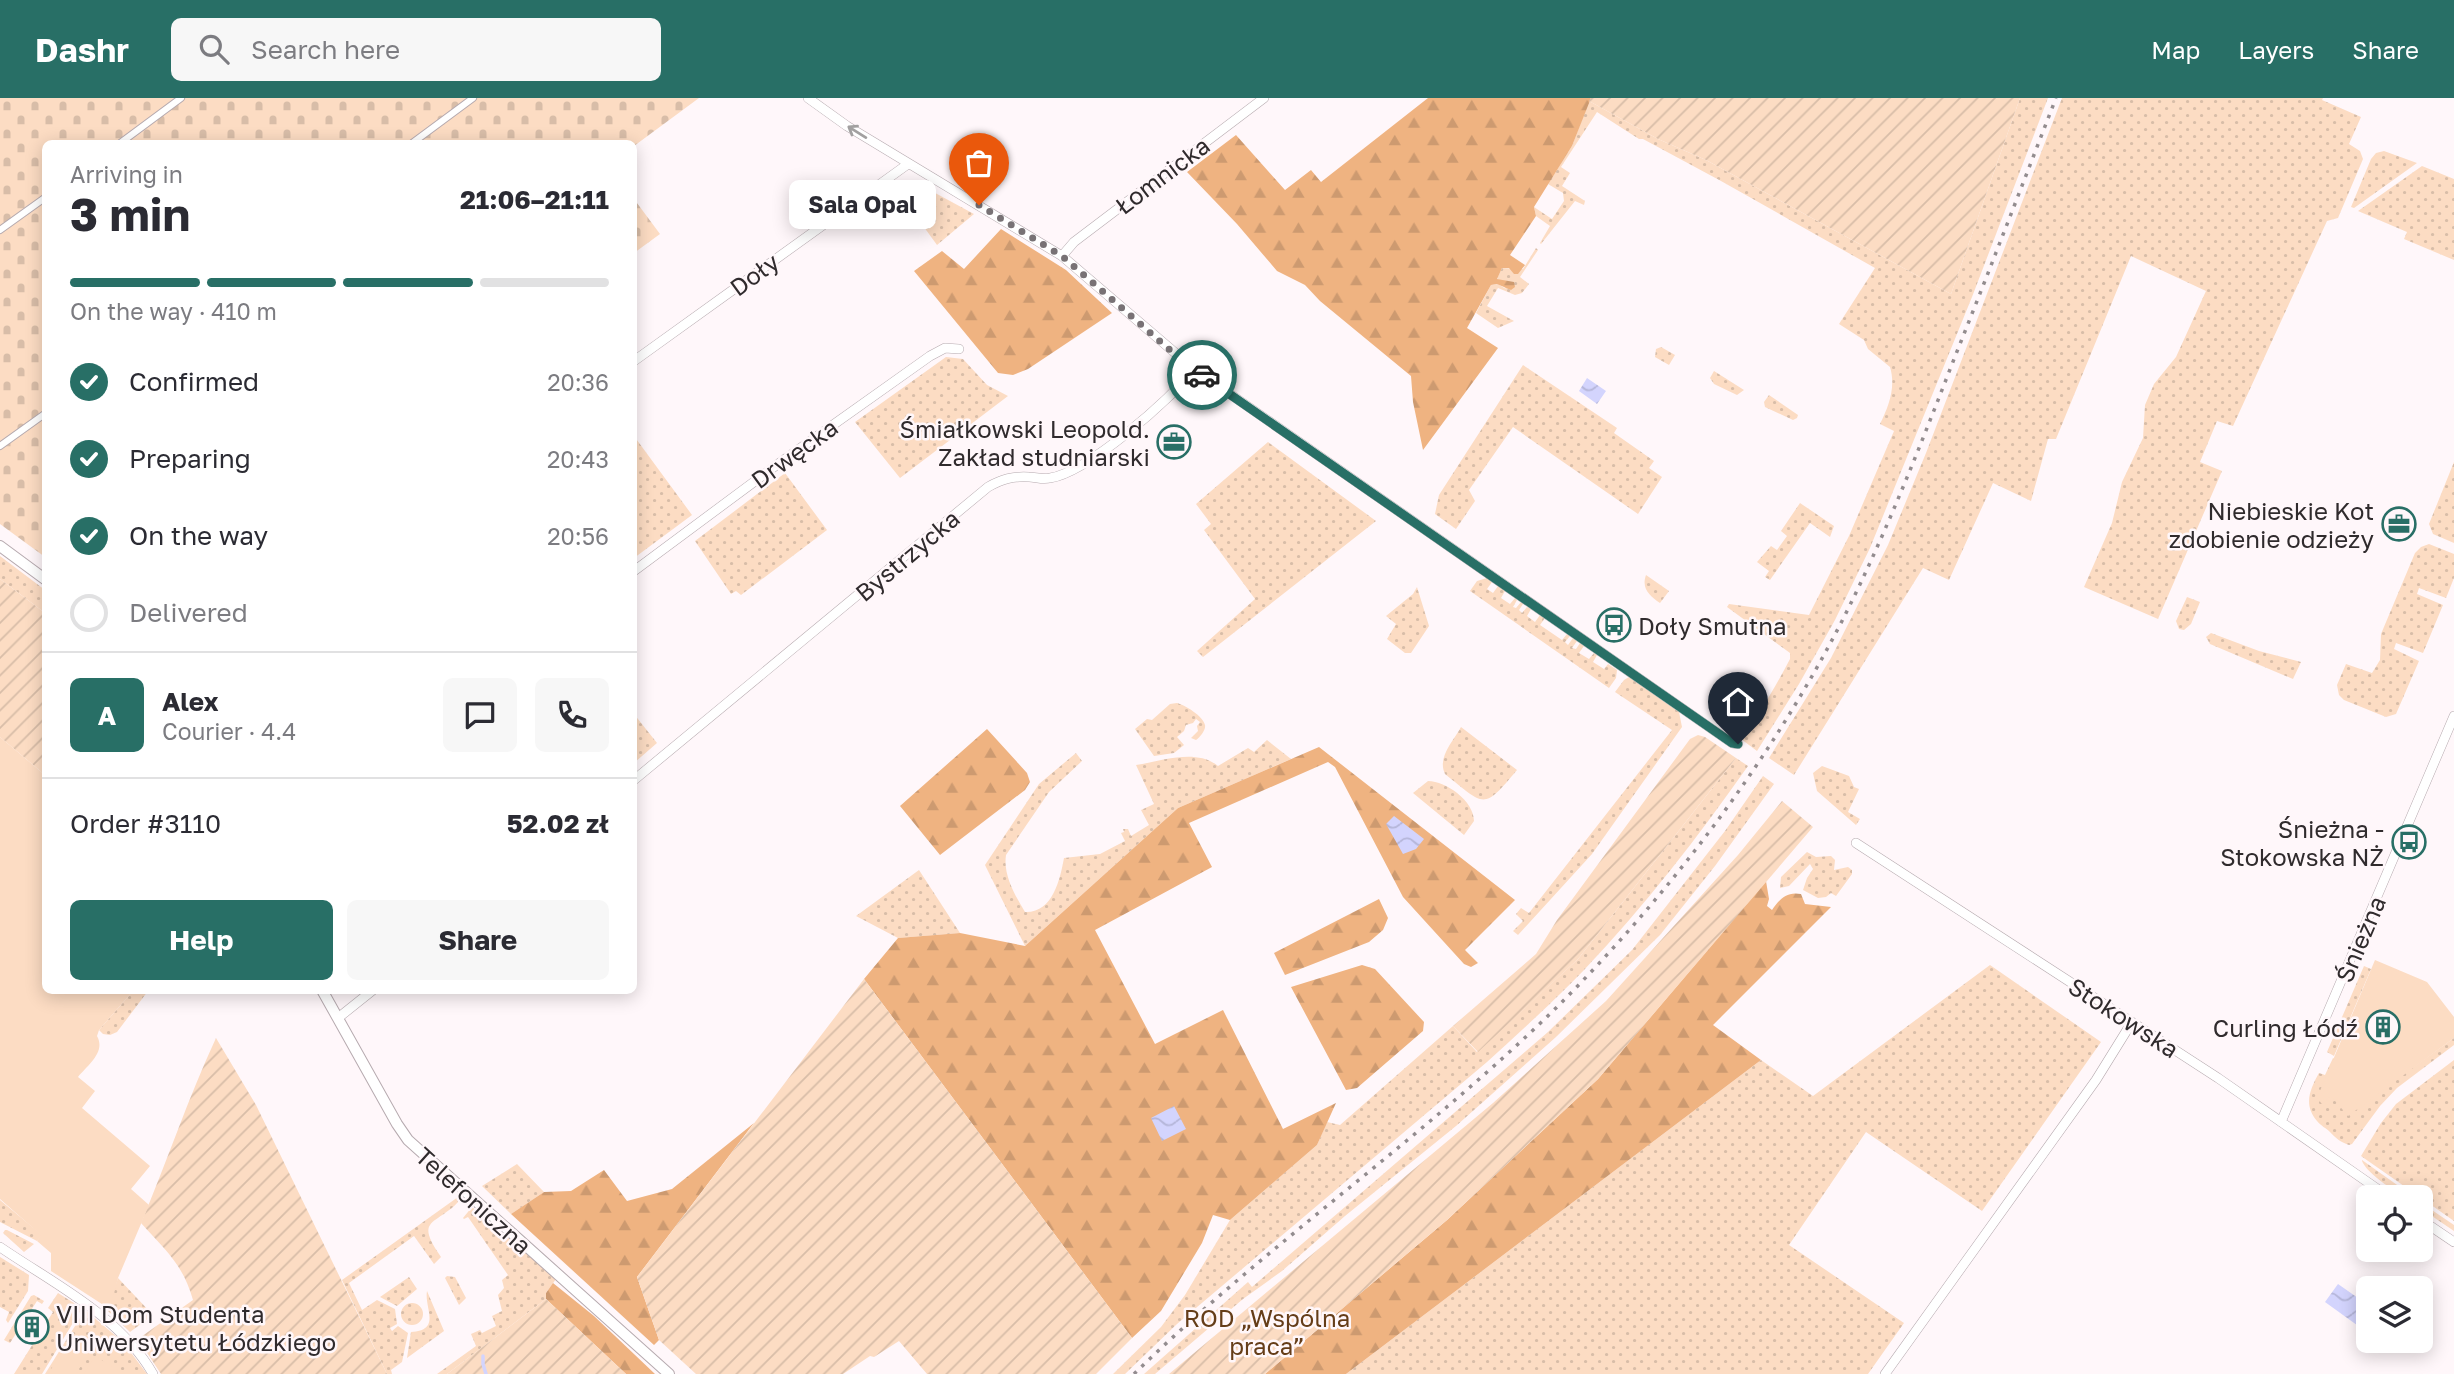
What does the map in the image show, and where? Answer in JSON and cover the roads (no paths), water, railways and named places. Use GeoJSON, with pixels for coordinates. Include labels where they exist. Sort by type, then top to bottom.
{"type":"FeatureCollection","features":[{"type":"Feature","properties":{"kind":"street"},"geometry":{"type":"LineString","coordinates":[[124,140],[181,98]]}},
{"type":"Feature","properties":{"kind":"street"},"geometry":{"type":"LineString","coordinates":[[416,140],[473,98]]}},
{"type":"Feature","properties":{"kind":"street"},"geometry":{"type":"LineString","coordinates":[[808,98],[841,122],[1062,256],[1194,369],[1732,743],[1738,744]]}},
{"type":"Feature","properties":{"kind":"street","name":"Łomnicka"},"geometry":{"type":"LineString","coordinates":[[1062,256],[1074,242],[1265,98]]}},
{"type":"Feature","properties":{"kind":"street","name":"Doły"},"geometry":{"type":"LineString","coordinates":[[637,358],[908,163]]}},
{"type":"Feature","properties":{"kind":"street"},"geometry":{"type":"LineString","coordinates":[[0,230],[42,200]]}},
{"type":"Feature","properties":{"kind":"street","name":"Drwęcka"},"geometry":{"type":"LineString","coordinates":[[637,569],[930,356],[945,348],[959,349]]}},
{"type":"Feature","properties":{"kind":"street","name":"Bystrzycka"},"geometry":{"type":"LineString","coordinates":[[637,778],[988,487],[1009,478],[1049,479],[1074,470],[1109,446],[1156,407],[1194,369]]}},
{"type":"Feature","properties":{"kind":"street"},"geometry":{"type":"LineString","coordinates":[[0,446],[42,415]]}},
{"type":"Feature","properties":{"kind":"street"},"geometry":{"type":"LineString","coordinates":[[0,545],[42,577]]}},
{"type":"Feature","properties":{"kind":"street","name":"Śnieżna"},"geometry":{"type":"LineString","coordinates":[[2281,1122],[2454,716]]}},
{"type":"Feature","properties":{"kind":"street","name":"Stokowska"},"geometry":{"type":"LineString","coordinates":[[1856,843],[2132,1023],[2372,1185]]}},
{"type":"Feature","properties":{"kind":"street","name":"Telefoniczna"},"geometry":{"type":"LineString","coordinates":[[324,994],[408,1140],[669,1374]]}},
{"type":"Feature","properties":{"kind":"street"},"geometry":{"type":"LineString","coordinates":[[338,1018],[368,994]]}},
{"type":"Feature","properties":{"kind":"street"},"geometry":{"type":"LineString","coordinates":[[1885,1374],[2096,1080],[2132,1023]]}},
{"type":"Feature","properties":{"kind":"street"},"geometry":{"type":"LineString","coordinates":[[2433,1228],[2454,1242]]}},
{"type":"Feature","properties":{"kind":"street"},"geometry":{"type":"LineString","coordinates":[[0,1247],[116,1327],[153,1374]]}},
{"type":"Feature","properties":{"kind":"water"},"geometry":{"type":"Polygon","coordinates":[[[1587,378],[1606,391],[1597,404],[1579,391],[1587,378]]]}},
{"type":"Feature","properties":{"kind":"water"},"geometry":{"type":"Polygon","coordinates":[[[1394,816],[1424,839],[1416,849],[1403,854],[1386,824],[1394,816]]]}},
{"type":"Feature","properties":{"kind":"water"},"geometry":{"type":"Polygon","coordinates":[[[1174,1106],[1186,1129],[1162,1141],[1151,1118],[1174,1106]]]}},
{"type":"Feature","properties":{"kind":"water"},"geometry":{"type":"Polygon","coordinates":[[[2338,1284],[2356,1297],[2356,1324],[2325,1302],[2338,1284]]]}},
{"type":"Feature","properties":{"kind":"waterway"},"geometry":{"type":"LineString","coordinates":[[483,1356],[486,1374]]}},
{"type":"Feature","properties":{"kind":"railway"},"geometry":{"type":"LineString","coordinates":[[1134,1374],[1239,1279],[1457,1099],[1561,1003],[1642,916],[1680,870],[1751,774],[1814,673],[1842,621],[1888,522],[2056,98]]}},
{"type":"Feature","properties":{"kind":"place","name":"Sala Opal"},"geometry":{"type":"Point","coordinates":[979,205]}},
{"type":"Feature","properties":{"kind":"place","name":"Śmiałkowski Leopold. Zakład studniarski"},"geometry":{"type":"Point","coordinates":[1174,442]}},
{"type":"Feature","properties":{"kind":"place","name":"Niebieskie Kot zdobienie odzieży"},"geometry":{"type":"Point","coordinates":[2399,524]}},
{"type":"Feature","properties":{"kind":"place","name":"Doły Smutna"},"geometry":{"type":"Point","coordinates":[1614,625]}},
{"type":"Feature","properties":{"kind":"place","name":"Śnieżna - Stokowska NŻ"},"geometry":{"type":"Point","coordinates":[2409,842]}},
{"type":"Feature","properties":{"kind":"place","name":"Curling Łódź"},"geometry":{"type":"Point","coordinates":[2383,1027]}},
{"type":"Feature","properties":{"kind":"place","name":"VIII Dom Studenta Uniwersytetu Łódzkiego"},"geometry":{"type":"Point","coordinates":[32,1327]}},
{"type":"Feature","properties":{"kind":"park label","name":"ROD „Wspólna praca”"},"geometry":{"type":"Point","coordinates":[1267,1331]}}]}
